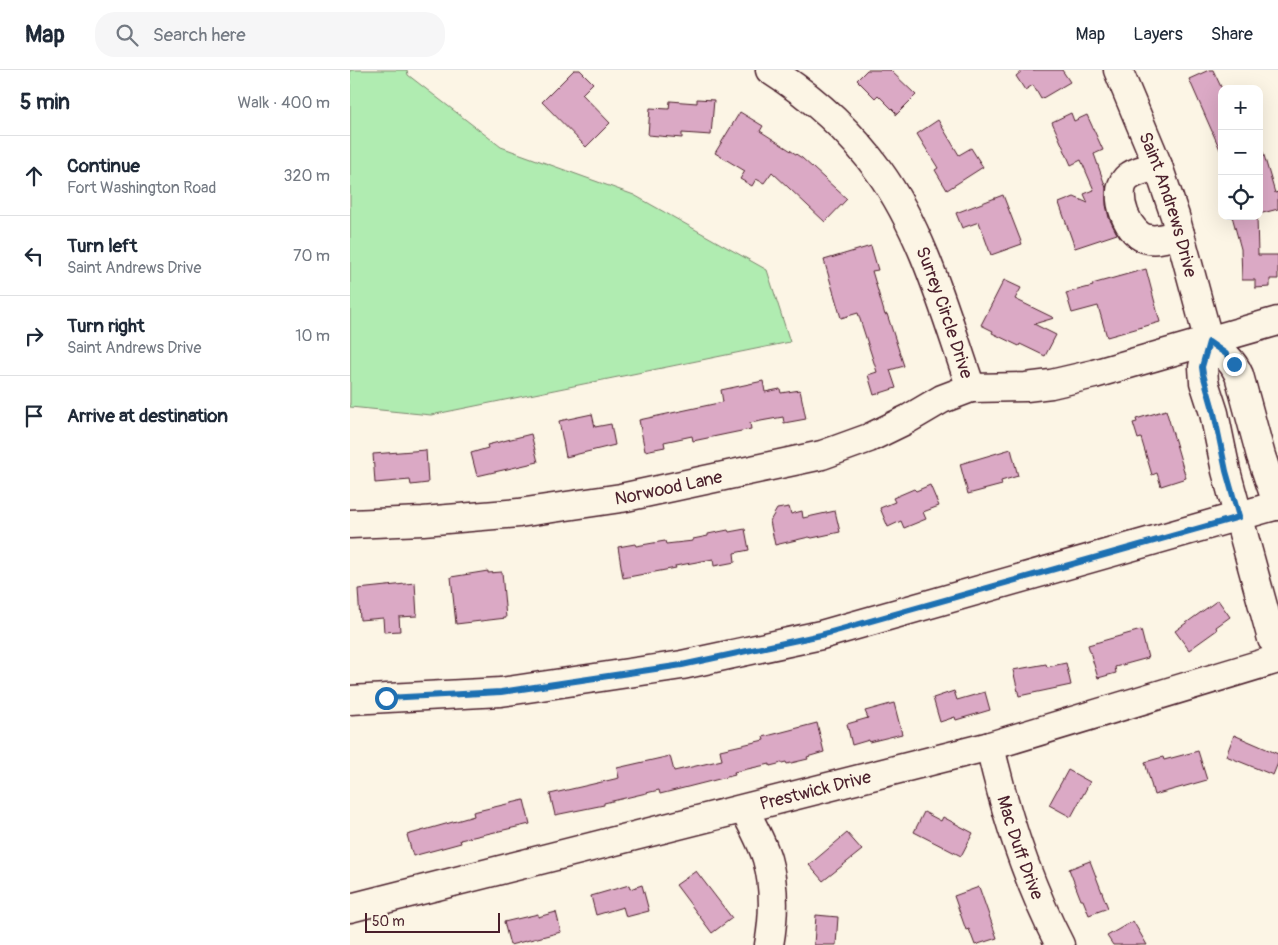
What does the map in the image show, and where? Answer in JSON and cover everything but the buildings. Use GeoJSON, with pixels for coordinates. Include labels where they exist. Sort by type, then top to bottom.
{"type":"FeatureCollection","features":[{"type":"Feature","properties":{"kind":"street","name":"Surrey Circle Drive"},"geometry":{"type":"LineString","coordinates":[[770,70],[819,106],[852,139],[878,171],[897,201],[918,242],[971,388],[1026,387],[1051,384],[1094,374],[1278,321]]}},
{"type":"Feature","properties":{"kind":"street","name":"Saint Andrews Drive"},"geometry":{"type":"LineString","coordinates":[[1118,70],[1158,166],[1180,234],[1209,342]]}},
{"type":"Feature","properties":{"kind":"street"},"geometry":{"type":"LineString","coordinates":[[1158,166],[1135,173],[1126,178],[1120,189],[1120,202],[1132,228],[1138,235],[1149,240],[1180,234]]}},
{"type":"Feature","properties":{"kind":"street"},"geometry":{"type":"LineString","coordinates":[[350,700],[501,692],[682,665],[821,635],[1239,517],[1278,505],[1261,456],[1236,369],[1226,354],[1209,342],[1202,367],[1203,374],[1214,413],[1226,471],[1239,517],[1272,640],[1278,644]]}},
{"type":"Feature","properties":{"kind":"street","name":"Norwood Lane"},"geometry":{"type":"LineString","coordinates":[[350,524],[423,521],[519,513],[612,500],[813,457],[869,438],[908,419],[942,399],[971,388]]}},
{"type":"Feature","properties":{"kind":"street","name":"Prestwick Drive"},"geometry":{"type":"LineString","coordinates":[[350,908],[990,746],[1278,659]]}},
{"type":"Feature","properties":{"kind":"street","name":"Mac Duff Drive"},"geometry":{"type":"LineString","coordinates":[[990,746],[997,777],[1038,899],[1060,945]]}},
{"type":"Feature","properties":{"kind":"street"},"geometry":{"type":"LineString","coordinates":[[744,809],[761,843],[767,860],[773,899],[773,921],[769,945]]}},
{"type":"Feature","properties":{"kind":"green space"},"geometry":{"type":"Polygon","coordinates":[[[350,70],[407,70],[408,75],[501,147],[634,195],[767,270],[790,342],[431,415],[350,407],[350,70]]]}},
{"type":"Feature","properties":{"kind":"route"},"geometry":{"type":"LineString","coordinates":[[386,698],[501,692],[682,665],[821,635],[1239,517],[1226,471],[1214,413],[1204,382],[1202,367],[1209,342],[1226,354],[1234,364]]}}]}
